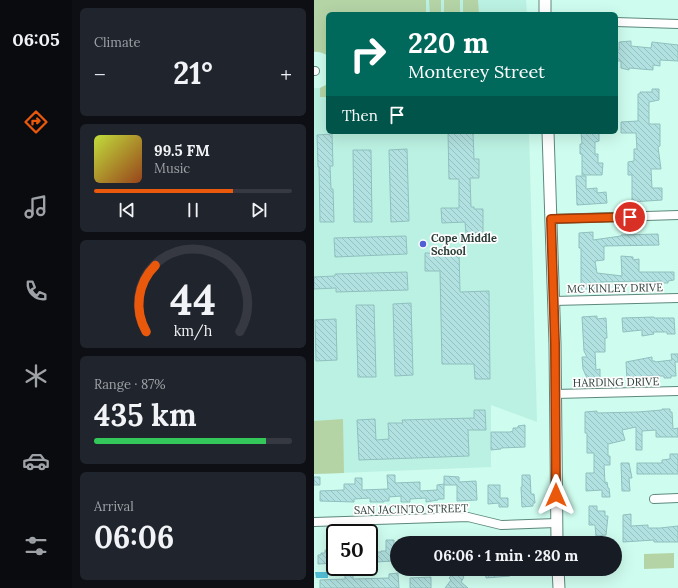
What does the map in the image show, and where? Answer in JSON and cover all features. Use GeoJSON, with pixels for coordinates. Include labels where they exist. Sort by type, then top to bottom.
{"type":"FeatureCollection","features":[{"type":"Feature","properties":{"kind":"main road"},"geometry":{"type":"LineString","coordinates":[[545,0],[545,12]]}},
{"type":"Feature","properties":{"kind":"main road"},"geometry":{"type":"LineString","coordinates":[[548,134],[555,394],[557,536]]}},
{"type":"Feature","properties":{"kind":"main road"},"geometry":{"type":"LineString","coordinates":[[558,576],[559,588]]}},
{"type":"Feature","properties":{"kind":"street"},"geometry":{"type":"LineString","coordinates":[[618,22],[678,24]]}},
{"type":"Feature","properties":{"kind":"street"},"geometry":{"type":"LineString","coordinates":[[551,219],[678,215]]}},
{"type":"Feature","properties":{"kind":"street","name":"MC KINLEY DRIVE"},"geometry":{"type":"LineString","coordinates":[[553,301],[678,298]]}},
{"type":"Feature","properties":{"kind":"street","name":"HARDING DRIVE"},"geometry":{"type":"LineString","coordinates":[[555,394],[678,391]]}},
{"type":"Feature","properties":{"kind":"street"},"geometry":{"type":"LineString","coordinates":[[654,499],[678,498]]}},
{"type":"Feature","properties":{"kind":"street","name":"SAN JACINTO STREET"},"geometry":{"type":"LineString","coordinates":[[314,522],[468,517],[501,525],[556,523]]}},
{"type":"Feature","properties":{"kind":"shaded area"},"geometry":{"type":"Polygon","coordinates":[[[314,0],[526,0],[527,12],[326,12],[326,55],[314,52],[314,0]]]}},
{"type":"Feature","properties":{"kind":"shaded area"},"geometry":{"type":"Polygon","coordinates":[[[314,0],[426,0],[426,12],[326,12],[326,55],[321,52],[314,52],[314,0]]]}},
{"type":"Feature","properties":{"kind":"shaded area"},"geometry":{"type":"Polygon","coordinates":[[[429,0],[441,0],[441,12],[430,12],[429,0]]]}},
{"type":"Feature","properties":{"kind":"shaded area"},"geometry":{"type":"Polygon","coordinates":[[[444,0],[460,0],[460,12],[444,12],[444,0]]]}},
{"type":"Feature","properties":{"kind":"shaded area"},"geometry":{"type":"Polygon","coordinates":[[[463,0],[478,0],[479,12],[463,12],[463,0]]]}},
{"type":"Feature","properties":{"kind":"shaded area","name":"Cope Middle School"},"geometry":{"type":"Polygon","coordinates":[[[326,85],[326,134],[529,134],[537,422],[491,405],[491,467],[314,474],[314,88],[320,88],[326,85]]]}},
{"type":"Feature","properties":{"kind":"shaded area"},"geometry":{"type":"Polygon","coordinates":[[[326,85],[326,97],[320,97],[320,88],[326,85]]]}},
{"type":"Feature","properties":{"kind":"shaded area"},"geometry":{"type":"Polygon","coordinates":[[[343,419],[344,473],[314,474],[314,421],[343,419]]]}},
{"type":"Feature","properties":{"kind":"shaded area"},"geometry":{"type":"Polygon","coordinates":[[[674,553],[674,568],[644,569],[644,554],[674,553]]]}},
{"type":"Feature","properties":{"kind":"water"},"geometry":{"type":"Polygon","coordinates":[[[315,572],[326,572],[326,576],[328,576],[328,578],[316,578],[315,572]]]}},
{"type":"Feature","properties":{"kind":"building"},"geometry":{"type":"Polygon","coordinates":[[[631,41],[631,46],[651,48],[652,42],[678,45],[678,61],[660,60],[660,66],[653,65],[653,70],[629,68],[629,70],[621,68],[621,61],[618,61],[619,42],[631,41]]]}},
{"type":"Feature","properties":{"kind":"building"},"geometry":{"type":"Polygon","coordinates":[[[652,89],[659,89],[659,100],[649,102],[649,124],[660,124],[660,146],[658,147],[661,169],[651,169],[652,188],[662,188],[662,200],[632,202],[632,175],[628,175],[628,162],[634,161],[634,149],[637,149],[636,133],[621,133],[621,122],[638,121],[638,94],[640,94],[640,92],[652,92],[652,89]]]}},
{"type":"Feature","properties":{"kind":"building"},"geometry":{"type":"Polygon","coordinates":[[[332,134],[333,166],[330,166],[331,189],[333,189],[334,222],[320,222],[317,135],[332,134]]]}},
{"type":"Feature","properties":{"kind":"building"},"geometry":{"type":"Polygon","coordinates":[[[448,134],[473,134],[474,159],[479,159],[479,178],[470,178],[471,207],[474,207],[474,209],[483,209],[483,232],[466,233],[465,222],[442,223],[441,208],[459,208],[459,179],[449,179],[448,134]]]}},
{"type":"Feature","properties":{"kind":"building"},"geometry":{"type":"Polygon","coordinates":[[[581,134],[599,134],[599,141],[595,142],[595,154],[598,154],[598,163],[603,163],[602,175],[582,175],[582,154],[580,154],[580,144],[582,144],[581,134]]]}},
{"type":"Feature","properties":{"kind":"building"},"geometry":{"type":"Polygon","coordinates":[[[407,149],[409,221],[391,222],[389,150],[407,149]]]}},
{"type":"Feature","properties":{"kind":"building"},"geometry":{"type":"Polygon","coordinates":[[[353,150],[371,150],[372,222],[354,222],[353,150]]]}},
{"type":"Feature","properties":{"kind":"building"},"geometry":{"type":"Polygon","coordinates":[[[576,176],[586,176],[586,189],[597,188],[597,193],[606,192],[607,203],[577,205],[576,176]]]}},
{"type":"Feature","properties":{"kind":"building"},"geometry":{"type":"Polygon","coordinates":[[[593,232],[593,240],[621,235],[658,234],[659,245],[604,246],[604,260],[595,261],[597,273],[622,276],[621,256],[633,257],[633,260],[639,259],[639,272],[674,272],[674,280],[668,281],[668,283],[662,283],[662,281],[600,282],[600,286],[596,286],[596,289],[581,289],[581,248],[579,248],[579,233],[593,232]]]}},
{"type":"Feature","properties":{"kind":"building"},"geometry":{"type":"Polygon","coordinates":[[[406,236],[407,254],[335,257],[334,238],[406,236]]]}},
{"type":"Feature","properties":{"kind":"building"},"geometry":{"type":"Polygon","coordinates":[[[439,250],[459,250],[460,292],[489,291],[490,379],[475,379],[474,364],[442,364],[440,271],[425,271],[425,253],[439,253],[439,250]]]}},
{"type":"Feature","properties":{"kind":"building"},"geometry":{"type":"Polygon","coordinates":[[[407,272],[408,290],[336,292],[336,288],[314,289],[314,277],[335,276],[335,274],[407,272]]]}},
{"type":"Feature","properties":{"kind":"building"},"geometry":{"type":"Polygon","coordinates":[[[411,303],[413,375],[395,376],[393,304],[411,303]]]}},
{"type":"Feature","properties":{"kind":"building"},"geometry":{"type":"Polygon","coordinates":[[[356,305],[374,305],[376,377],[358,377],[356,305]]]}},
{"type":"Feature","properties":{"kind":"building"},"geometry":{"type":"Polygon","coordinates":[[[597,316],[597,319],[606,318],[607,338],[605,338],[605,352],[595,352],[596,370],[600,369],[600,378],[598,378],[598,384],[583,384],[583,378],[587,378],[583,369],[582,357],[587,357],[584,351],[582,317],[597,316]]]}},
{"type":"Feature","properties":{"kind":"building"},"geometry":{"type":"Polygon","coordinates":[[[622,318],[674,318],[675,334],[667,334],[667,332],[653,332],[654,334],[642,336],[642,330],[623,332],[622,318]]]}},
{"type":"Feature","properties":{"kind":"building"},"geometry":{"type":"Polygon","coordinates":[[[336,319],[337,360],[316,361],[315,320],[336,319]]]}},
{"type":"Feature","properties":{"kind":"building"},"geometry":{"type":"Polygon","coordinates":[[[671,354],[678,354],[678,362],[675,362],[676,376],[664,378],[664,376],[648,376],[648,378],[627,380],[626,362],[652,357],[652,361],[655,362],[672,360],[671,354]]]}},
{"type":"Feature","properties":{"kind":"building"},"geometry":{"type":"Polygon","coordinates":[[[670,409],[670,412],[672,412],[673,429],[678,428],[678,437],[656,437],[656,430],[642,431],[642,450],[636,450],[636,427],[622,430],[625,440],[608,444],[610,465],[604,465],[605,483],[607,482],[610,497],[602,497],[602,490],[586,491],[586,473],[594,473],[594,453],[587,453],[585,412],[638,412],[670,409]]]}},
{"type":"Feature","properties":{"kind":"building"},"geometry":{"type":"Polygon","coordinates":[[[474,410],[485,410],[486,430],[468,430],[469,456],[359,460],[357,420],[375,419],[376,440],[389,439],[388,423],[403,423],[402,420],[474,418],[474,410]]]}},
{"type":"Feature","properties":{"kind":"building"},"geometry":{"type":"Polygon","coordinates":[[[525,425],[525,447],[491,450],[491,432],[510,432],[513,431],[513,428],[518,428],[518,426],[525,425]]]}},
{"type":"Feature","properties":{"kind":"building"},"geometry":{"type":"Polygon","coordinates":[[[670,454],[678,454],[678,474],[637,474],[637,463],[662,463],[662,460],[670,459],[670,454]]]}},
{"type":"Feature","properties":{"kind":"building"},"geometry":{"type":"Polygon","coordinates":[[[621,463],[629,463],[632,478],[629,478],[630,491],[622,491],[621,463]]]}},
{"type":"Feature","properties":{"kind":"building"},"geometry":{"type":"Polygon","coordinates":[[[387,475],[395,475],[395,483],[420,482],[420,491],[437,490],[437,485],[444,484],[444,476],[459,477],[459,482],[476,481],[477,500],[457,501],[457,485],[444,485],[444,499],[426,502],[426,498],[410,499],[410,502],[401,502],[401,496],[389,497],[389,501],[384,502],[370,502],[370,498],[354,499],[354,502],[320,501],[320,491],[344,490],[344,484],[355,484],[355,478],[362,478],[362,490],[388,489],[387,475]]]}},
{"type":"Feature","properties":{"kind":"building"},"geometry":{"type":"Polygon","coordinates":[[[522,475],[530,475],[531,494],[534,494],[535,503],[533,503],[533,506],[522,507],[522,475]]]}},
{"type":"Feature","properties":{"kind":"building"},"geometry":{"type":"Polygon","coordinates":[[[314,477],[320,477],[320,485],[314,485],[314,477]]]}},
{"type":"Feature","properties":{"kind":"building"},"geometry":{"type":"Polygon","coordinates":[[[488,485],[500,485],[500,498],[508,498],[508,507],[499,507],[499,503],[488,504],[488,485]]]}},
{"type":"Feature","properties":{"kind":"building"},"geometry":{"type":"Polygon","coordinates":[[[589,506],[597,506],[597,511],[605,511],[605,516],[608,516],[606,535],[596,536],[595,525],[589,525],[589,506]]]}},
{"type":"Feature","properties":{"kind":"building"},"geometry":{"type":"Polygon","coordinates":[[[631,514],[631,526],[648,525],[648,528],[660,528],[678,526],[678,542],[654,542],[654,540],[623,542],[623,515],[631,514]]]}},
{"type":"Feature","properties":{"kind":"building"},"geometry":{"type":"Polygon","coordinates":[[[386,540],[390,540],[390,561],[378,562],[378,552],[386,551],[386,540]]]}},
{"type":"Feature","properties":{"kind":"building"},"geometry":{"type":"Polygon","coordinates":[[[326,550],[326,564],[318,564],[318,555],[325,553],[326,550]]]}},
{"type":"Feature","properties":{"kind":"building"},"geometry":{"type":"Polygon","coordinates":[[[390,574],[390,576],[398,576],[399,588],[320,588],[320,580],[345,579],[345,576],[353,576],[353,579],[389,578],[390,574]]]}},
{"type":"Feature","properties":{"kind":"building"},"geometry":{"type":"Polygon","coordinates":[[[451,576],[463,576],[464,577],[461,582],[468,588],[445,588],[451,580],[449,578],[451,576]]]}},
{"type":"Feature","properties":{"kind":"building"},"geometry":{"type":"Polygon","coordinates":[[[486,576],[510,576],[486,578],[486,576]]]}},
{"type":"Feature","properties":{"kind":"building"},"geometry":{"type":"Polygon","coordinates":[[[431,577],[431,588],[410,588],[410,578],[431,577]]]}},
{"type":"Feature","properties":{"kind":"place","name":"Cope Middle School"},"geometry":{"type":"Point","coordinates":[423,244]}},
{"type":"Feature","properties":{"kind":"route"},"geometry":{"type":"LineString","coordinates":[[556,495],[555,344],[551,219],[630,217]]}}]}
